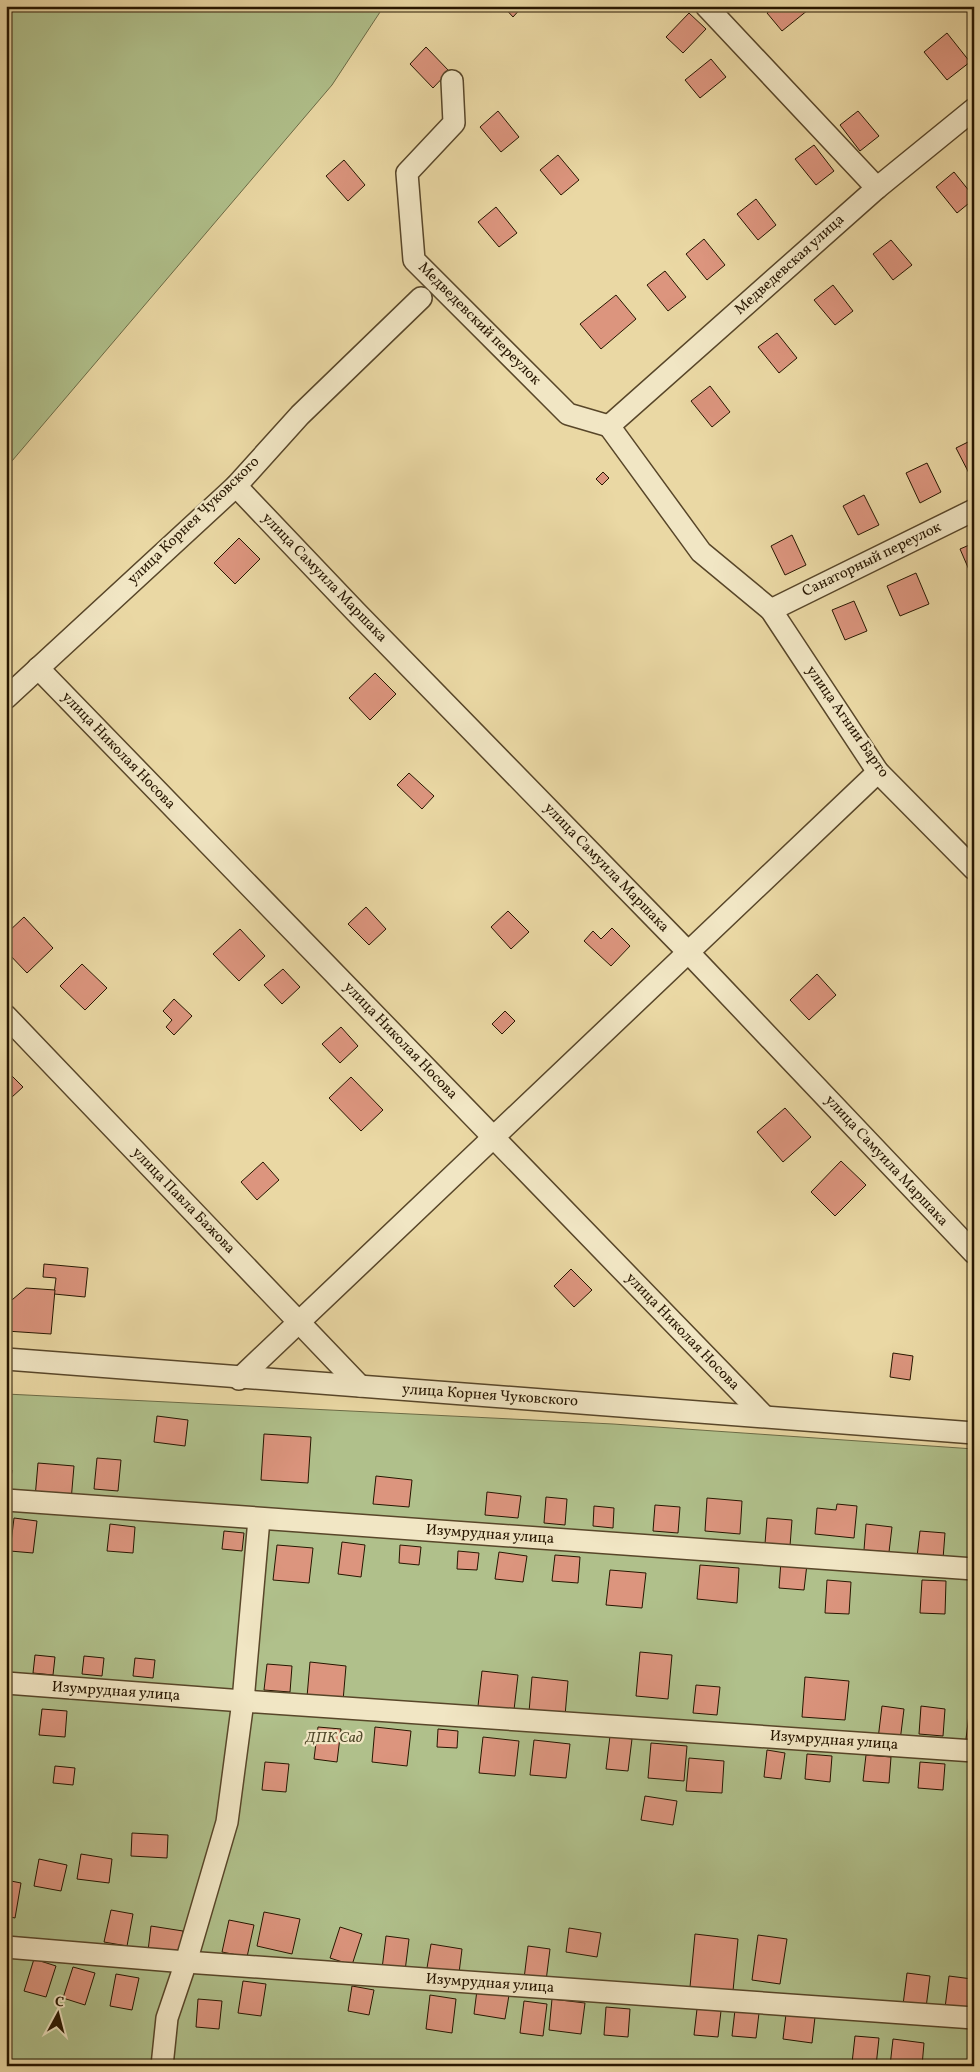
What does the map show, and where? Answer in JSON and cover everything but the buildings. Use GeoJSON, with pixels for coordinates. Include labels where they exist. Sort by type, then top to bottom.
{"type":"FeatureCollection","features":[{"type":"Feature","properties":{"kind":"street"},"geometry":{"type":"LineString","coordinates":[[706,6],[877,188]]}},
{"type":"Feature","properties":{"kind":"street","name":"Медведевский переулок"},"geometry":{"type":"LineString","coordinates":[[452,80],[454,123],[407,173],[414,260],[568,414],[609,426]]}},
{"type":"Feature","properties":{"kind":"street","name":"Медведевская улица"},"geometry":{"type":"LineString","coordinates":[[609,426],[877,188],[974,109]]}},
{"type":"Feature","properties":{"kind":"street","name":"улица Корнея Чуковского"},"geometry":{"type":"LineString","coordinates":[[6,698],[236,486],[300,415],[421,298]]}},
{"type":"Feature","properties":{"kind":"street","name":"улица Агнии Барто"},"geometry":{"type":"LineString","coordinates":[[609,426],[701,552],[771,610],[878,772],[974,869]]}},
{"type":"Feature","properties":{"kind":"street","name":"улица Самуила Маршака"},"geometry":{"type":"LineString","coordinates":[[236,486],[688,952],[974,1253]]}},
{"type":"Feature","properties":{"kind":"street","name":"Санаторный переулок"},"geometry":{"type":"LineString","coordinates":[[771,610],[974,510]]}},
{"type":"Feature","properties":{"kind":"street","name":"улица Николая Носова"},"geometry":{"type":"LineString","coordinates":[[38,668],[763,1415]]}},
{"type":"Feature","properties":{"kind":"street"},"geometry":{"type":"LineString","coordinates":[[239,1379],[878,772]]}},
{"type":"Feature","properties":{"kind":"street","name":"улица Павла Бажова"},"geometry":{"type":"LineString","coordinates":[[6,1016],[360,1386]]}},
{"type":"Feature","properties":{"kind":"street","name":"улица Корнея Чуковского"},"geometry":{"type":"LineString","coordinates":[[6,1359],[239,1379],[763,1415],[974,1432]]}},
{"type":"Feature","properties":{"kind":"street","name":"Изумрудная улица"},"geometry":{"type":"LineString","coordinates":[[6,1500],[974,1569]]}},
{"type":"Feature","properties":{"kind":"street"},"geometry":{"type":"LineString","coordinates":[[162,2066],[167,2018],[186,1962],[227,1822],[243,1701],[259,1519]]}},
{"type":"Feature","properties":{"kind":"street","name":"Изумрудная улица"},"geometry":{"type":"LineString","coordinates":[[6,1683],[243,1701],[974,1750]]}},
{"type":"Feature","properties":{"kind":"street","name":"Изумрудная улица"},"geometry":{"type":"LineString","coordinates":[[6,1947],[186,1962],[974,2018]]}},
{"type":"Feature","properties":{"kind":"green space"},"geometry":{"type":"Polygon","coordinates":[[[6,6],[384,6],[332,85],[6,468],[6,6]]]}},
{"type":"Feature","properties":{"kind":"green space","name":"ДПК Сад"},"geometry":{"type":"Polygon","coordinates":[[[6,1394],[613,1424],[974,1449],[974,2066],[6,2066],[6,1394]]]}}]}
